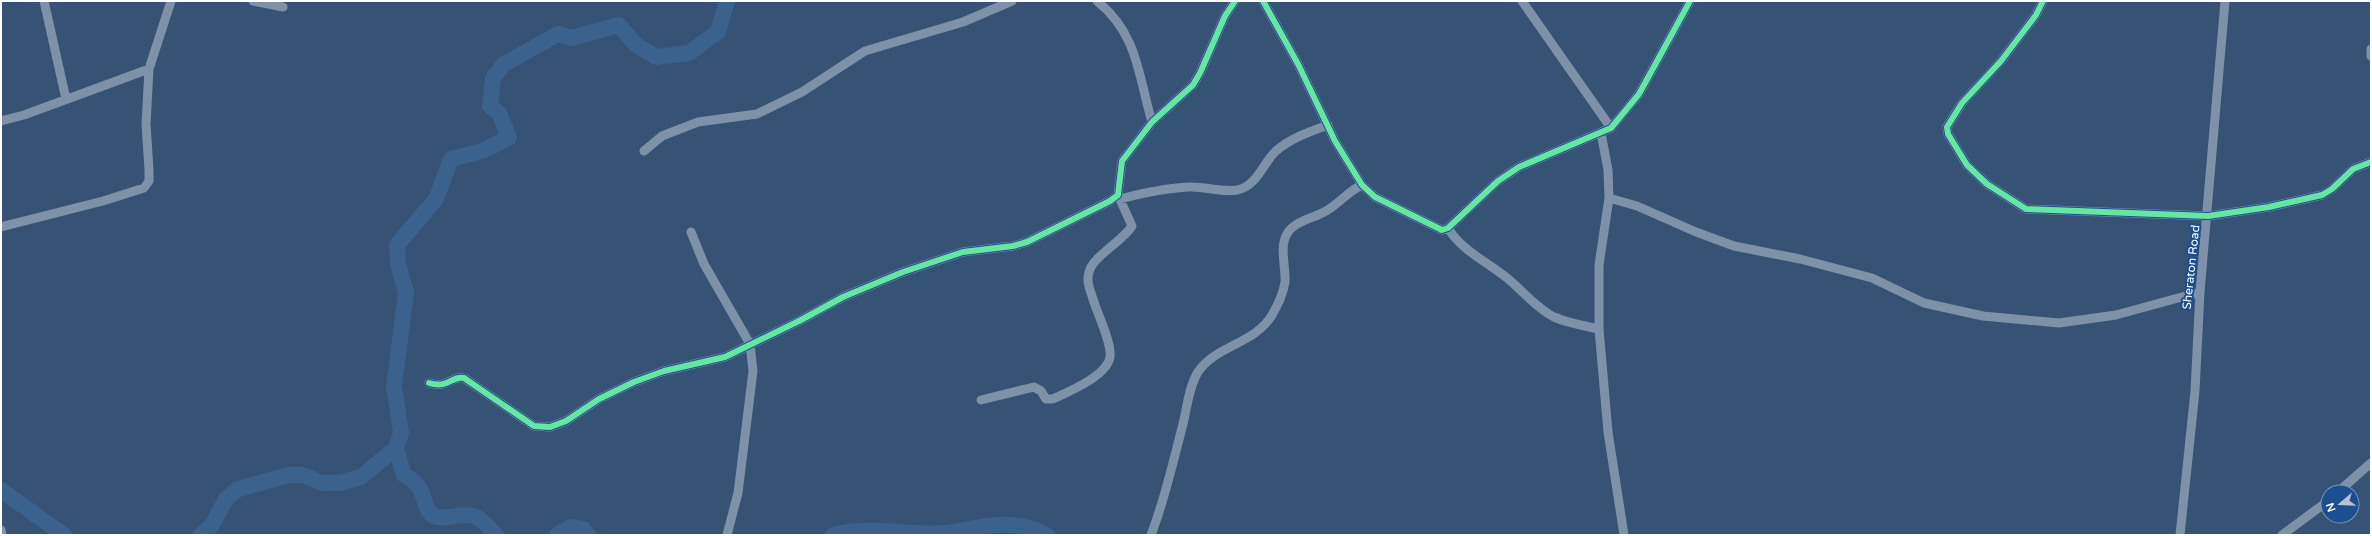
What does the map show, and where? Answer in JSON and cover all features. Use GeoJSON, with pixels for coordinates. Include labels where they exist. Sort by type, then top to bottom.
{"type":"FeatureCollection","features":[{"type":"Feature","properties":{"kind":"street"},"geometry":{"type":"LineString","coordinates":[[44,1],[66,99]]}},
{"type":"Feature","properties":{"kind":"street"},"geometry":{"type":"LineString","coordinates":[[1,227],[103,201],[144,188],[149,180],[146,124],[149,69],[170,1]]}},
{"type":"Feature","properties":{"kind":"street"},"geometry":{"type":"LineString","coordinates":[[253,1],[283,7]]}},
{"type":"Feature","properties":{"kind":"street"},"geometry":{"type":"LineString","coordinates":[[644,150],[662,136],[698,122],[757,114],[802,92],[865,51],[963,22],[1012,1]]}},
{"type":"Feature","properties":{"kind":"street"},"geometry":{"type":"LineString","coordinates":[[1097,1],[1118,21],[1128,37],[1138,65],[1152,122]]}},
{"type":"Feature","properties":{"kind":"street"},"geometry":{"type":"LineString","coordinates":[[981,400],[1034,387],[1041,391],[1046,399],[1053,399],[1093,378],[1106,365],[1110,357],[1108,344],[1088,280],[1092,264],[1114,246],[1132,226],[1119,197],[1122,161],[1152,122],[1193,85],[1203,67],[1225,16],[1235,1]]}},
{"type":"Feature","properties":{"kind":"street"},"geometry":{"type":"LineString","coordinates":[[1262,1],[1298,64],[1348,164],[1362,185],[1374,196],[1395,208],[1442,230],[1448,228],[1498,181],[1519,167],[1611,128],[1639,94],[1690,1]]}},
{"type":"Feature","properties":{"kind":"street"},"geometry":{"type":"LineString","coordinates":[[1522,1],[1611,128]]}},
{"type":"Feature","properties":{"kind":"street"},"geometry":{"type":"LineString","coordinates":[[2043,1],[2036,16],[2017,40],[1962,102],[1949,121],[1947,127],[1948,134],[1967,166],[1987,184],[2026,209],[2208,216],[2269,207],[2322,195],[2332,188],[2353,168],[2371,162]]}},
{"type":"Feature","properties":{"kind":"street","name":"Sheraton Road"},"geometry":{"type":"LineString","coordinates":[[2180,535],[2195,391],[2200,292],[2208,216],[2225,1]]}},
{"type":"Feature","properties":{"kind":"street"},"geometry":{"type":"LineString","coordinates":[[2371,49],[2371,56]]}},
{"type":"Feature","properties":{"kind":"street"},"geometry":{"type":"LineString","coordinates":[[1,121],[24,115],[149,69]]}},
{"type":"Feature","properties":{"kind":"street"},"geometry":{"type":"LineString","coordinates":[[429,382],[442,386],[456,379],[464,378],[534,426],[550,427],[566,421],[599,399],[634,382],[664,371],[724,357],[843,297],[903,272],[963,252],[1013,246],[1027,242],[1119,197],[1170,188],[1192,187],[1215,190],[1241,189],[1254,180],[1274,152],[1290,140],[1328,125]]}},
{"type":"Feature","properties":{"kind":"street"},"geometry":{"type":"LineString","coordinates":[[1601,133],[1608,170],[1609,198],[1600,243],[1599,329],[1608,432],[1624,535]]}},
{"type":"Feature","properties":{"kind":"street"},"geometry":{"type":"LineString","coordinates":[[1152,535],[1163,506],[1187,405],[1198,372],[1207,362],[1262,330],[1269,320],[1280,300],[1285,281],[1284,245],[1287,234],[1303,221],[1327,210],[1352,190],[1362,185]]}},
{"type":"Feature","properties":{"kind":"street"},"geometry":{"type":"LineString","coordinates":[[1609,198],[1637,206],[1696,232],[1734,246],[1800,259],[1872,278],[1924,303],[1983,316],[2059,323],[2116,315],[2200,292]]}},
{"type":"Feature","properties":{"kind":"street"},"geometry":{"type":"LineString","coordinates":[[1448,228],[1461,244],[1507,278],[1542,309],[1554,317],[1599,329]]}},
{"type":"Feature","properties":{"kind":"street"},"geometry":{"type":"LineString","coordinates":[[691,232],[704,264],[750,344],[753,371],[750,401],[738,493],[727,535]]}},
{"type":"Feature","properties":{"kind":"street"},"geometry":{"type":"LineString","coordinates":[[2347,484],[2371,463]]}},
{"type":"Feature","properties":{"kind":"street"},"geometry":{"type":"LineString","coordinates":[[2282,535],[2320,507]]}},
{"type":"Feature","properties":{"kind":"street"},"geometry":{"type":"LineString","coordinates":[[1,530],[2,535]]}},
{"type":"Feature","properties":{"kind":"waterway"},"geometry":{"type":"LineString","coordinates":[[201,535],[212,525],[226,499],[238,489],[289,475],[303,475],[322,483],[340,483],[361,477],[396,448],[401,433],[394,386],[406,293],[398,264],[397,245],[436,199],[451,159],[482,151],[509,138],[499,113],[490,106],[493,78],[504,64],[558,34],[571,38],[619,25],[636,45],[656,57],[689,53],[718,32],[727,1]]}},
{"type":"Feature","properties":{"kind":"waterway"},"geometry":{"type":"LineString","coordinates":[[396,448],[404,475],[418,485],[430,513],[441,518],[471,515],[485,523],[496,535]]}},
{"type":"Feature","properties":{"kind":"waterway"},"geometry":{"type":"LineString","coordinates":[[1,490],[64,535]]}},
{"type":"Feature","properties":{"kind":"waterway"},"geometry":{"type":"LineString","coordinates":[[833,535],[861,531],[933,534],[1003,525],[1016,525],[1030,528],[1047,535]]}},
{"type":"Feature","properties":{"kind":"waterway"},"geometry":{"type":"LineString","coordinates":[[557,535],[571,527],[583,529],[588,535]]}},
{"type":"Feature","properties":{"kind":"cycle path"},"geometry":{"type":"LineString","coordinates":[[429,383],[441,384],[456,378],[464,378],[534,426],[550,427],[566,421],[599,399],[634,382],[664,371],[725,357],[801,320],[843,297],[903,272],[963,252],[1013,246],[1027,242],[1110,201],[1118,195],[1122,161],[1152,122],[1193,85],[1200,73],[1225,16],[1235,1]]}},
{"type":"Feature","properties":{"kind":"cycle path"},"geometry":{"type":"LineString","coordinates":[[1263,1],[1298,64],[1335,141],[1362,185],[1375,197],[1442,230],[1448,228],[1498,181],[1519,167],[1611,128],[1639,94],[1690,1]]}},
{"type":"Feature","properties":{"kind":"cycle path"},"geometry":{"type":"LineString","coordinates":[[2043,1],[2036,15],[2001,61],[1962,103],[1947,127],[1948,134],[1967,165],[1987,184],[2026,209],[2208,216],[2269,207],[2322,195],[2332,189],[2353,169],[2371,162]]}}]}
